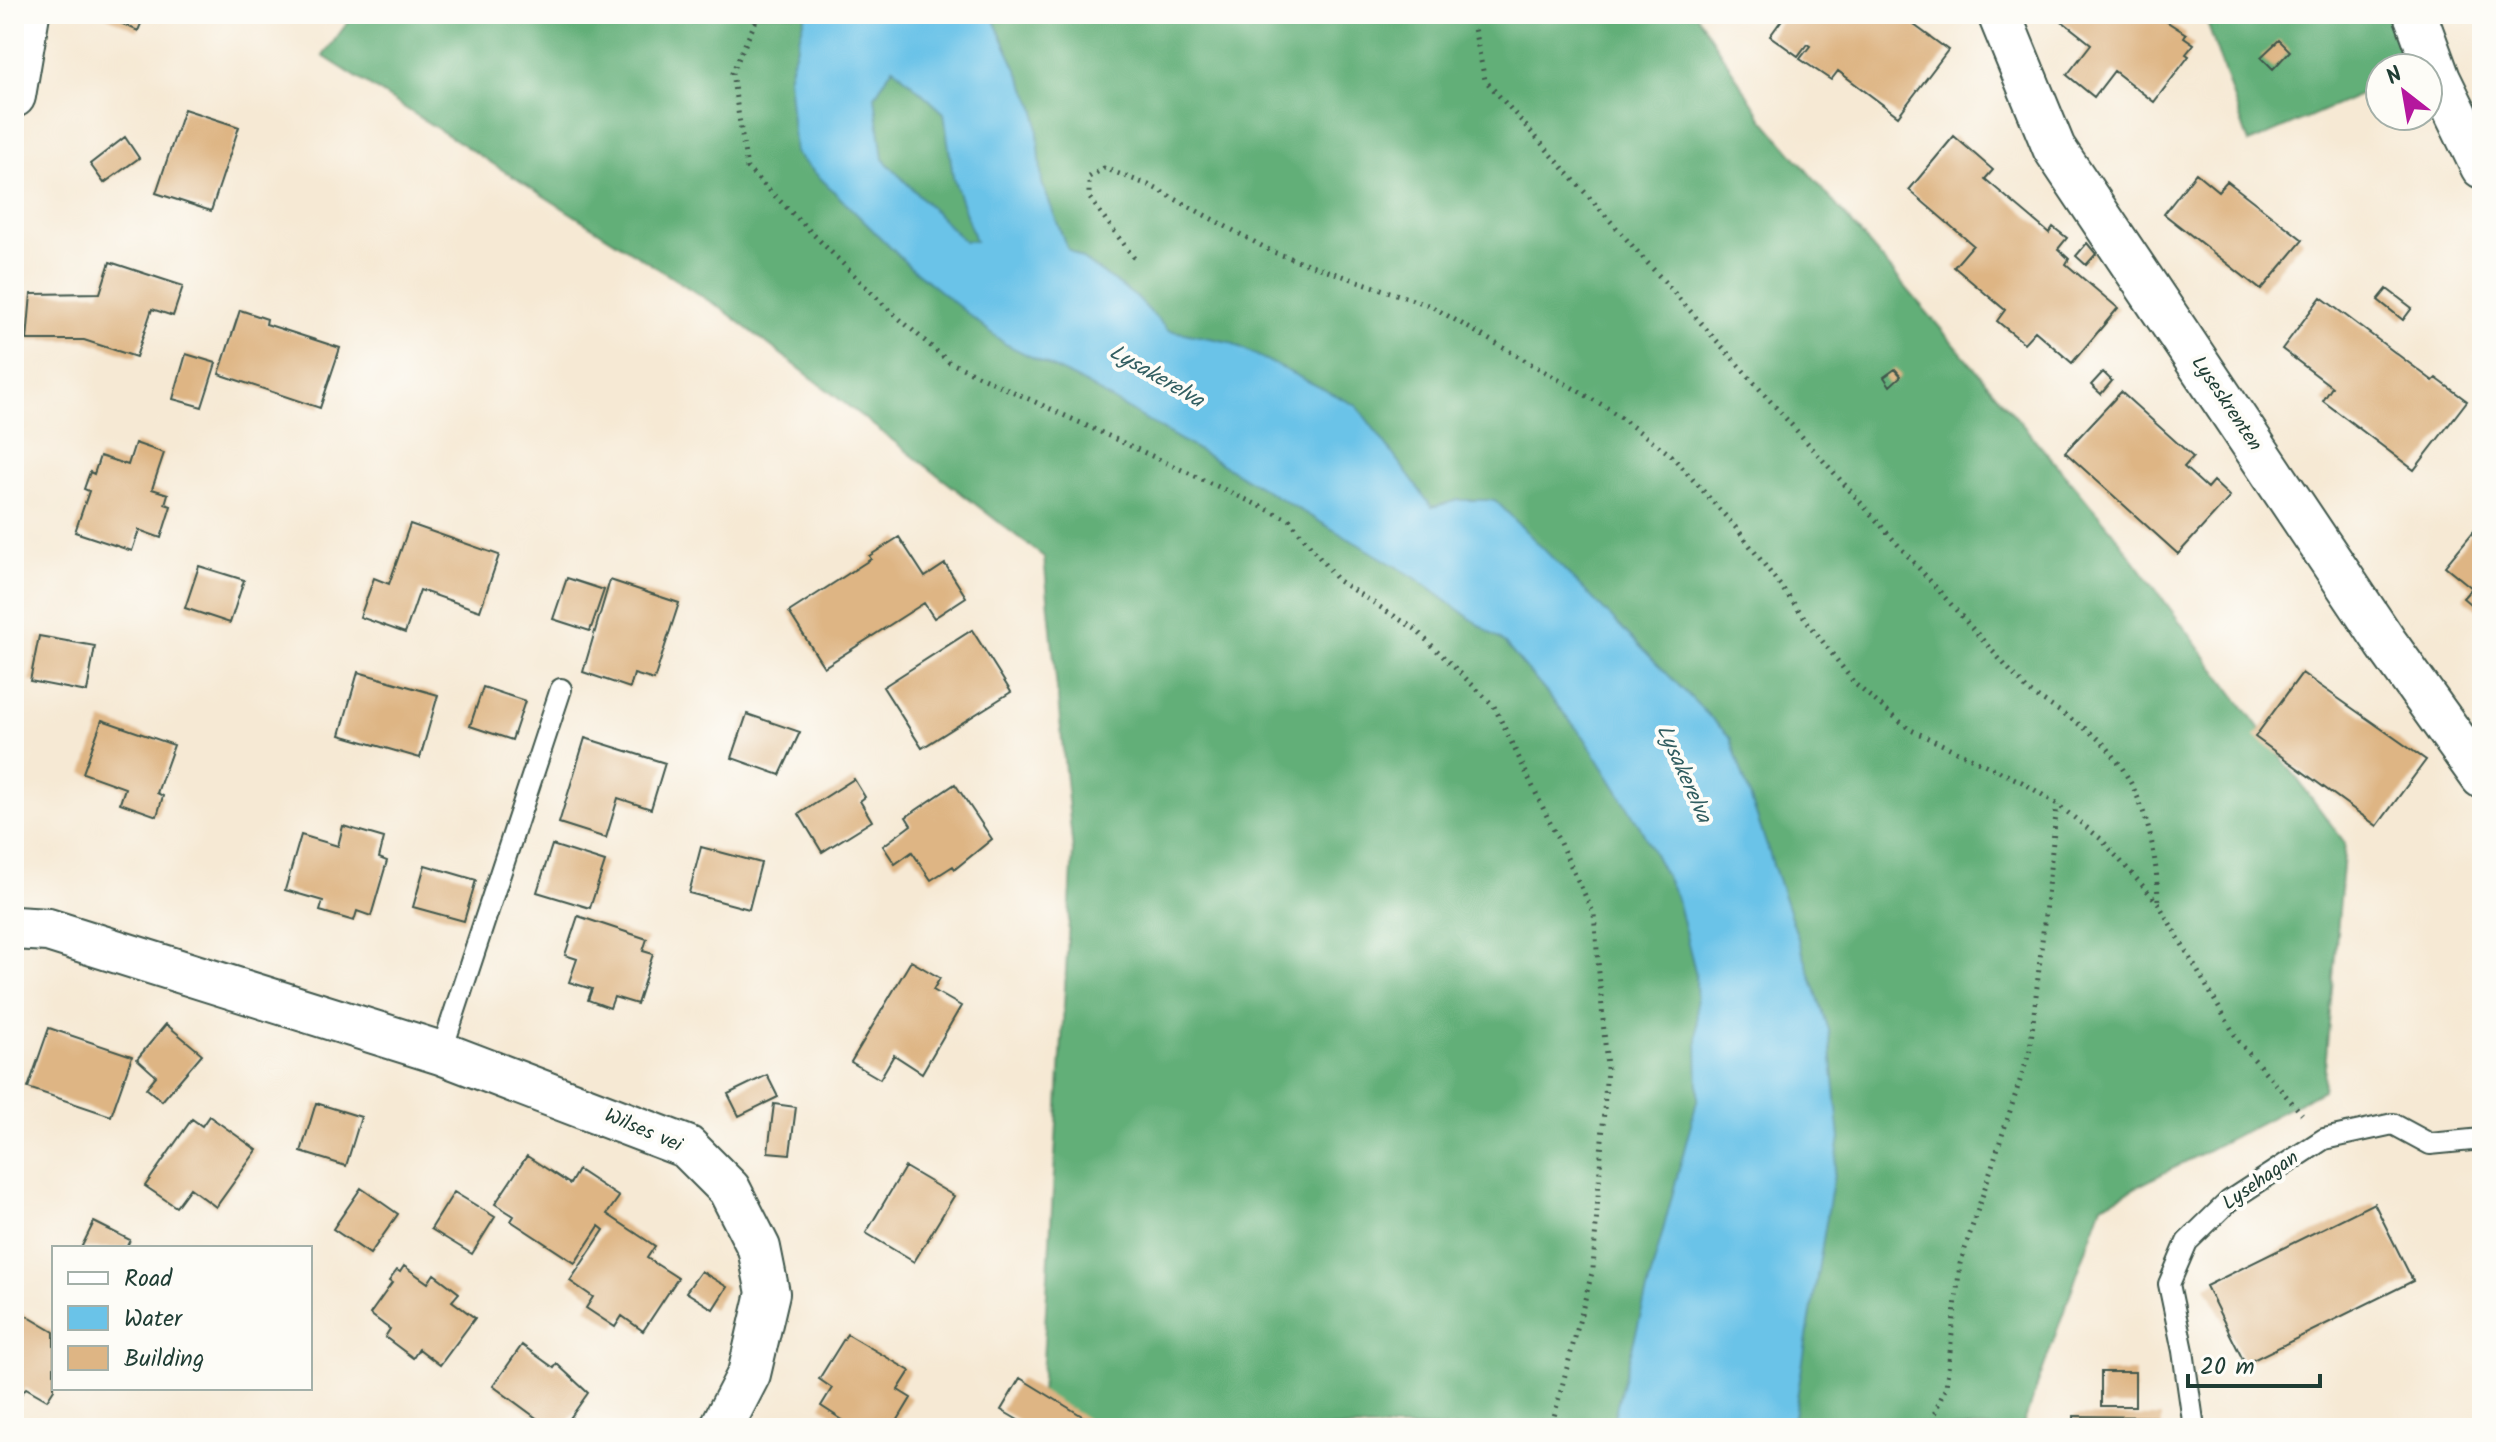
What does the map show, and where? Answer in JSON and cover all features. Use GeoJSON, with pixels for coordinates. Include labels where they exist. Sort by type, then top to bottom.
{"type":"FeatureCollection","features":[{"type":"Feature","properties":{"kind":"street"},"geometry":{"type":"LineString","coordinates":[[14,96],[28,14]]}},
{"type":"Feature","properties":{"kind":"street","name":"Lyseskrenten"},"geometry":{"type":"LineString","coordinates":[[1999,14],[2054,148],[2386,643],[2482,777]]}},
{"type":"Feature","properties":{"kind":"street"},"geometry":{"type":"LineString","coordinates":[[2415,14],[2439,79],[2482,167]]}},
{"type":"Feature","properties":{"kind":"street","name":"Wilses vei"},"geometry":{"type":"LineString","coordinates":[[14,928],[48,930],[441,1053],[687,1147],[729,1189],[759,1248],[768,1293],[749,1374],[721,1428]]}},
{"type":"Feature","properties":{"kind":"lane"},"geometry":{"type":"LineString","coordinates":[[441,1053],[561,689]]}},
{"type":"Feature","properties":{"kind":"lane","name":"Lysehagan"},"geometry":{"type":"LineString","coordinates":[[2194,1428],[2169,1284],[2187,1242],[2229,1201],[2324,1139],[2393,1124],[2430,1144],[2482,1139]]}},
{"type":"Feature","properties":{"kind":"path"},"geometry":{"type":"LineString","coordinates":[[759,14],[732,73],[747,168],[887,308],[949,362],[1290,520],[1337,580],[1415,629],[1494,706],[1594,914],[1606,1051],[1593,1269],[1551,1428]]}},
{"type":"Feature","properties":{"kind":"path"},"geometry":{"type":"LineString","coordinates":[[1471,14],[1485,80],[2028,691],[2108,748],[2139,799],[2153,841],[2157,855],[2158,903]]}},
{"type":"Feature","properties":{"kind":"path"},"geometry":{"type":"LineString","coordinates":[[1134,258],[1089,197],[1089,177],[1104,168],[1151,186],[1273,252],[1431,306],[1606,407],[1671,455],[1738,530],[1855,684],[1909,729],[2022,782],[2057,804],[2101,839],[2158,903],[2239,1042],[2324,1139]]}},
{"type":"Feature","properties":{"kind":"path"},"geometry":{"type":"LineString","coordinates":[[1928,1428],[1946,1387],[1960,1264],[2030,1050],[2057,804]]}},
{"type":"Feature","properties":{"kind":"green space"},"geometry":{"type":"Polygon","coordinates":[[[354,14],[1696,14],[1763,119],[2110,528],[2345,843],[2323,1090],[2102,1205],[2022,1428],[1039,1428],[1073,852],[1044,557],[725,311],[323,56],[354,14]]]}},
{"type":"Feature","properties":{"kind":"green space"},"geometry":{"type":"Polygon","coordinates":[[[2204,14],[2400,14],[2406,52],[2364,52],[2364,93],[2249,143],[2204,14]]]}},
{"type":"Feature","properties":{"kind":"water","name":"Lysakerelva"},"geometry":{"type":"Polygon","coordinates":[[[806,14],[991,14],[1036,110],[1042,183],[1067,248],[1136,297],[1168,330],[1230,342],[1357,406],[1432,507],[1458,500],[1495,500],[1730,737],[1829,1030],[1840,1138],[1792,1428],[1611,1428],[1698,1097],[1696,975],[1676,896],[1639,825],[1584,737],[1505,644],[1414,577],[1078,380],[1005,344],[910,267],[795,153],[788,77],[806,14]],[[893,67],[875,96],[883,159],[964,241],[975,241],[953,177],[944,113],[893,67]]]}},
{"type":"Feature","properties":{"kind":"building"},"geometry":{"type":"Polygon","coordinates":[[[101,14],[145,14],[138,31],[101,14]]]}},
{"type":"Feature","properties":{"kind":"building"},"geometry":{"type":"Polygon","coordinates":[[[1786,14],[1899,14],[1948,50],[1898,116],[1838,71],[1831,80],[1800,59],[1810,46],[1807,44],[1798,56],[1770,36],[1786,14]]]}},
{"type":"Feature","properties":{"kind":"building"},"geometry":{"type":"Polygon","coordinates":[[[2053,14],[2155,14],[2186,34],[2184,37],[2194,44],[2186,54],[2189,56],[2154,102],[2114,71],[2094,97],[2067,75],[2091,44],[2053,14]]]}},
{"type":"Feature","properties":{"kind":"building"},"geometry":{"type":"Polygon","coordinates":[[[2279,40],[2290,51],[2273,69],[2261,57],[2279,40]]]}},
{"type":"Feature","properties":{"kind":"building"},"geometry":{"type":"Polygon","coordinates":[[[184,109],[239,127],[211,211],[156,193],[184,109]]]}},
{"type":"Feature","properties":{"kind":"building"},"geometry":{"type":"Polygon","coordinates":[[[1954,136],[1993,170],[1985,179],[2049,233],[2053,227],[2067,238],[2058,249],[2069,259],[2066,264],[2118,308],[2072,363],[2035,331],[2024,343],[1997,321],[2005,310],[1954,267],[1973,245],[1909,190],[1954,136]]]}},
{"type":"Feature","properties":{"kind":"building"},"geometry":{"type":"Polygon","coordinates":[[[125,137],[139,158],[104,183],[90,164],[125,137]]]}},
{"type":"Feature","properties":{"kind":"building"},"geometry":{"type":"Polygon","coordinates":[[[2196,173],[2218,191],[2227,181],[2303,240],[2261,290],[2164,214],[2196,173]]]}},
{"type":"Feature","properties":{"kind":"building"},"geometry":{"type":"Polygon","coordinates":[[[2087,243],[2096,254],[2086,265],[2076,256],[2087,243]]]}},
{"type":"Feature","properties":{"kind":"building"},"geometry":{"type":"Polygon","coordinates":[[[110,262],[183,286],[173,316],[152,309],[136,357],[84,340],[27,340],[31,294],[100,293],[110,262]]]}},
{"type":"Feature","properties":{"kind":"building"},"geometry":{"type":"Polygon","coordinates":[[[2387,289],[2412,308],[2403,320],[2378,300],[2387,289]]]}},
{"type":"Feature","properties":{"kind":"building"},"geometry":{"type":"Polygon","coordinates":[[[2321,297],[2433,381],[2436,378],[2467,401],[2414,470],[2323,401],[2332,387],[2282,349],[2321,297]]]}},
{"type":"Feature","properties":{"kind":"building"},"geometry":{"type":"Polygon","coordinates":[[[240,310],[267,319],[266,324],[340,348],[320,408],[219,374],[240,310]]]}},
{"type":"Feature","properties":{"kind":"building"},"geometry":{"type":"Polygon","coordinates":[[[186,354],[216,363],[202,407],[173,399],[186,354]]]}},
{"type":"Feature","properties":{"kind":"building"},"geometry":{"type":"Polygon","coordinates":[[[1895,369],[1901,376],[1890,386],[1884,377],[1895,369]]]}},
{"type":"Feature","properties":{"kind":"building"},"geometry":{"type":"Polygon","coordinates":[[[2103,372],[2112,381],[2101,394],[2091,385],[2103,372]]]}},
{"type":"Feature","properties":{"kind":"building"},"geometry":{"type":"Polygon","coordinates":[[[2121,392],[2193,457],[2184,467],[2207,488],[2213,481],[2230,497],[2178,554],[2065,452],[2121,392]]]}},
{"type":"Feature","properties":{"kind":"building"},"geometry":{"type":"Polygon","coordinates":[[[135,443],[164,453],[152,489],[168,494],[165,504],[171,506],[161,538],[139,530],[132,551],[75,532],[89,491],[84,489],[90,472],[94,474],[100,456],[128,465],[135,443]]]}},
{"type":"Feature","properties":{"kind":"building"},"geometry":{"type":"Polygon","coordinates":[[[2482,521],[2482,614],[2463,598],[2472,588],[2445,566],[2482,521]]]}},
{"type":"Feature","properties":{"kind":"building"},"geometry":{"type":"Polygon","coordinates":[[[410,524],[499,555],[480,611],[420,590],[405,633],[360,617],[374,578],[389,584],[410,524]]]}},
{"type":"Feature","properties":{"kind":"building"},"geometry":{"type":"Polygon","coordinates":[[[899,537],[925,577],[945,564],[966,597],[934,618],[924,603],[824,667],[789,612],[871,559],[869,556],[899,537]]]}},
{"type":"Feature","properties":{"kind":"building"},"geometry":{"type":"Polygon","coordinates":[[[199,566],[244,580],[230,623],[185,608],[199,566]]]}},
{"type":"Feature","properties":{"kind":"building"},"geometry":{"type":"Polygon","coordinates":[[[567,578],[604,590],[590,631],[553,619],[567,578]]]}},
{"type":"Feature","properties":{"kind":"building"},"geometry":{"type":"Polygon","coordinates":[[[610,580],[679,603],[654,680],[634,674],[630,688],[583,672],[610,580]]]}},
{"type":"Feature","properties":{"kind":"building"},"geometry":{"type":"Polygon","coordinates":[[[972,630],[1011,692],[922,748],[883,687],[972,630]]]}},
{"type":"Feature","properties":{"kind":"building"},"geometry":{"type":"Polygon","coordinates":[[[39,636],[95,646],[87,692],[30,681],[39,636]]]}},
{"type":"Feature","properties":{"kind":"building"},"geometry":{"type":"Polygon","coordinates":[[[358,672],[438,695],[420,758],[340,735],[358,672]]]}},
{"type":"Feature","properties":{"kind":"building"},"geometry":{"type":"Polygon","coordinates":[[[2302,673],[2426,760],[2377,826],[2255,737],[2302,673]]]}},
{"type":"Feature","properties":{"kind":"building"},"geometry":{"type":"Polygon","coordinates":[[[483,687],[525,701],[512,740],[470,726],[483,687]]]}},
{"type":"Feature","properties":{"kind":"building"},"geometry":{"type":"Polygon","coordinates":[[[747,714],[800,732],[780,775],[732,758],[747,714]]]}},
{"type":"Feature","properties":{"kind":"building"},"geometry":{"type":"Polygon","coordinates":[[[102,720],[174,745],[157,793],[163,796],[157,816],[120,803],[125,788],[83,773],[102,720]]]}},
{"type":"Feature","properties":{"kind":"building"},"geometry":{"type":"Polygon","coordinates":[[[585,738],[665,763],[651,809],[618,798],[606,838],[559,823],[585,738]]]}},
{"type":"Feature","properties":{"kind":"building"},"geometry":{"type":"Polygon","coordinates":[[[854,779],[865,797],[860,801],[872,821],[822,852],[799,814],[854,779]]]}},
{"type":"Feature","properties":{"kind":"building"},"geometry":{"type":"Polygon","coordinates":[[[955,784],[992,839],[955,869],[953,866],[931,880],[912,852],[895,864],[883,846],[911,825],[906,817],[955,784]]]}},
{"type":"Feature","properties":{"kind":"building"},"geometry":{"type":"Polygon","coordinates":[[[343,826],[384,838],[379,858],[387,861],[371,916],[357,911],[354,921],[320,911],[323,901],[285,890],[301,835],[338,846],[343,826]]]}},
{"type":"Feature","properties":{"kind":"building"},"geometry":{"type":"Polygon","coordinates":[[[552,845],[605,862],[590,908],[537,892],[552,845]]]}},
{"type":"Feature","properties":{"kind":"building"},"geometry":{"type":"Polygon","coordinates":[[[701,847],[761,863],[749,909],[689,893],[701,847]]]}},
{"type":"Feature","properties":{"kind":"building"},"geometry":{"type":"Polygon","coordinates":[[[425,865],[476,880],[464,921],[413,907],[425,865]]]}},
{"type":"Feature","properties":{"kind":"building"},"geometry":{"type":"Polygon","coordinates":[[[578,916],[647,939],[643,951],[653,954],[637,1004],[614,997],[610,1008],[588,1000],[592,989],[569,982],[577,959],[565,955],[578,916]]]}},
{"type":"Feature","properties":{"kind":"building"},"geometry":{"type":"Polygon","coordinates":[[[911,961],[940,978],[933,990],[961,1006],[922,1073],[894,1055],[880,1079],[851,1062],[911,961]]]}},
{"type":"Feature","properties":{"kind":"building"},"geometry":{"type":"Polygon","coordinates":[[[166,1024],[202,1054],[162,1101],[146,1088],[156,1076],[137,1059],[166,1024]]]}},
{"type":"Feature","properties":{"kind":"building"},"geometry":{"type":"Polygon","coordinates":[[[49,1028],[132,1056],[111,1116],[28,1088],[49,1028]]]}},
{"type":"Feature","properties":{"kind":"building"},"geometry":{"type":"Polygon","coordinates":[[[767,1075],[778,1097],[739,1116],[728,1094],[767,1075]]]}},
{"type":"Feature","properties":{"kind":"building"},"geometry":{"type":"Polygon","coordinates":[[[316,1103],[361,1117],[346,1166],[301,1152],[316,1103]]]}},
{"type":"Feature","properties":{"kind":"building"},"geometry":{"type":"Polygon","coordinates":[[[774,1104],[796,1107],[790,1154],[768,1152],[774,1104]]]}},
{"type":"Feature","properties":{"kind":"building"},"geometry":{"type":"Polygon","coordinates":[[[209,1116],[257,1150],[216,1207],[190,1188],[176,1207],[145,1186],[192,1119],[202,1126],[209,1116]]]}},
{"type":"Feature","properties":{"kind":"building"},"geometry":{"type":"Polygon","coordinates":[[[527,1156],[570,1184],[578,1170],[619,1197],[607,1214],[655,1246],[647,1258],[678,1278],[643,1331],[622,1316],[615,1327],[586,1308],[593,1297],[570,1281],[604,1230],[599,1226],[575,1263],[511,1221],[514,1216],[495,1204],[527,1156]]]}},
{"type":"Feature","properties":{"kind":"building"},"geometry":{"type":"Polygon","coordinates":[[[905,1167],[954,1196],[914,1262],[866,1233],[905,1167]]]}},
{"type":"Feature","properties":{"kind":"building"},"geometry":{"type":"Polygon","coordinates":[[[361,1188],[398,1214],[370,1254],[333,1229],[361,1188]]]}},
{"type":"Feature","properties":{"kind":"building"},"geometry":{"type":"Polygon","coordinates":[[[454,1192],[495,1217],[472,1254],[431,1229],[454,1192]]]}},
{"type":"Feature","properties":{"kind":"building"},"geometry":{"type":"Polygon","coordinates":[[[2374,1203],[2413,1281],[2245,1364],[2206,1286],[2374,1203]]]}},
{"type":"Feature","properties":{"kind":"building"},"geometry":{"type":"Polygon","coordinates":[[[94,1222],[130,1240],[127,1246],[82,1246],[94,1222]]]}},
{"type":"Feature","properties":{"kind":"building"},"geometry":{"type":"Polygon","coordinates":[[[404,1266],[428,1283],[434,1274],[459,1293],[452,1301],[475,1318],[440,1365],[419,1349],[413,1358],[385,1337],[390,1329],[370,1314],[392,1283],[389,1281],[404,1266]]]}},
{"type":"Feature","properties":{"kind":"building"},"geometry":{"type":"Polygon","coordinates":[[[701,1271],[727,1287],[713,1309],[686,1292],[701,1271]]]}},
{"type":"Feature","properties":{"kind":"building"},"geometry":{"type":"Polygon","coordinates":[[[15,1309],[52,1331],[53,1390],[47,1400],[26,1388],[14,1403],[15,1309]]]}},
{"type":"Feature","properties":{"kind":"building"},"geometry":{"type":"Polygon","coordinates":[[[847,1334],[910,1371],[898,1390],[911,1398],[893,1428],[855,1428],[821,1406],[832,1388],[819,1379],[847,1334]]]}},
{"type":"Feature","properties":{"kind":"building"},"geometry":{"type":"Polygon","coordinates":[[[522,1345],[554,1368],[557,1364],[588,1393],[563,1428],[550,1428],[493,1386],[522,1345]]]}},
{"type":"Feature","properties":{"kind":"building"},"geometry":{"type":"Polygon","coordinates":[[[2101,1372],[2135,1372],[2135,1406],[2101,1406],[2101,1372]]]}},
{"type":"Feature","properties":{"kind":"building"},"geometry":{"type":"Polygon","coordinates":[[[1020,1378],[1087,1419],[1081,1428],[1013,1428],[1018,1420],[1001,1410],[1020,1378]]]}},
{"type":"Feature","properties":{"kind":"building"},"geometry":{"type":"Polygon","coordinates":[[[2074,1416],[2161,1417],[2161,1428],[2074,1428],[2074,1416]]]}}]}
